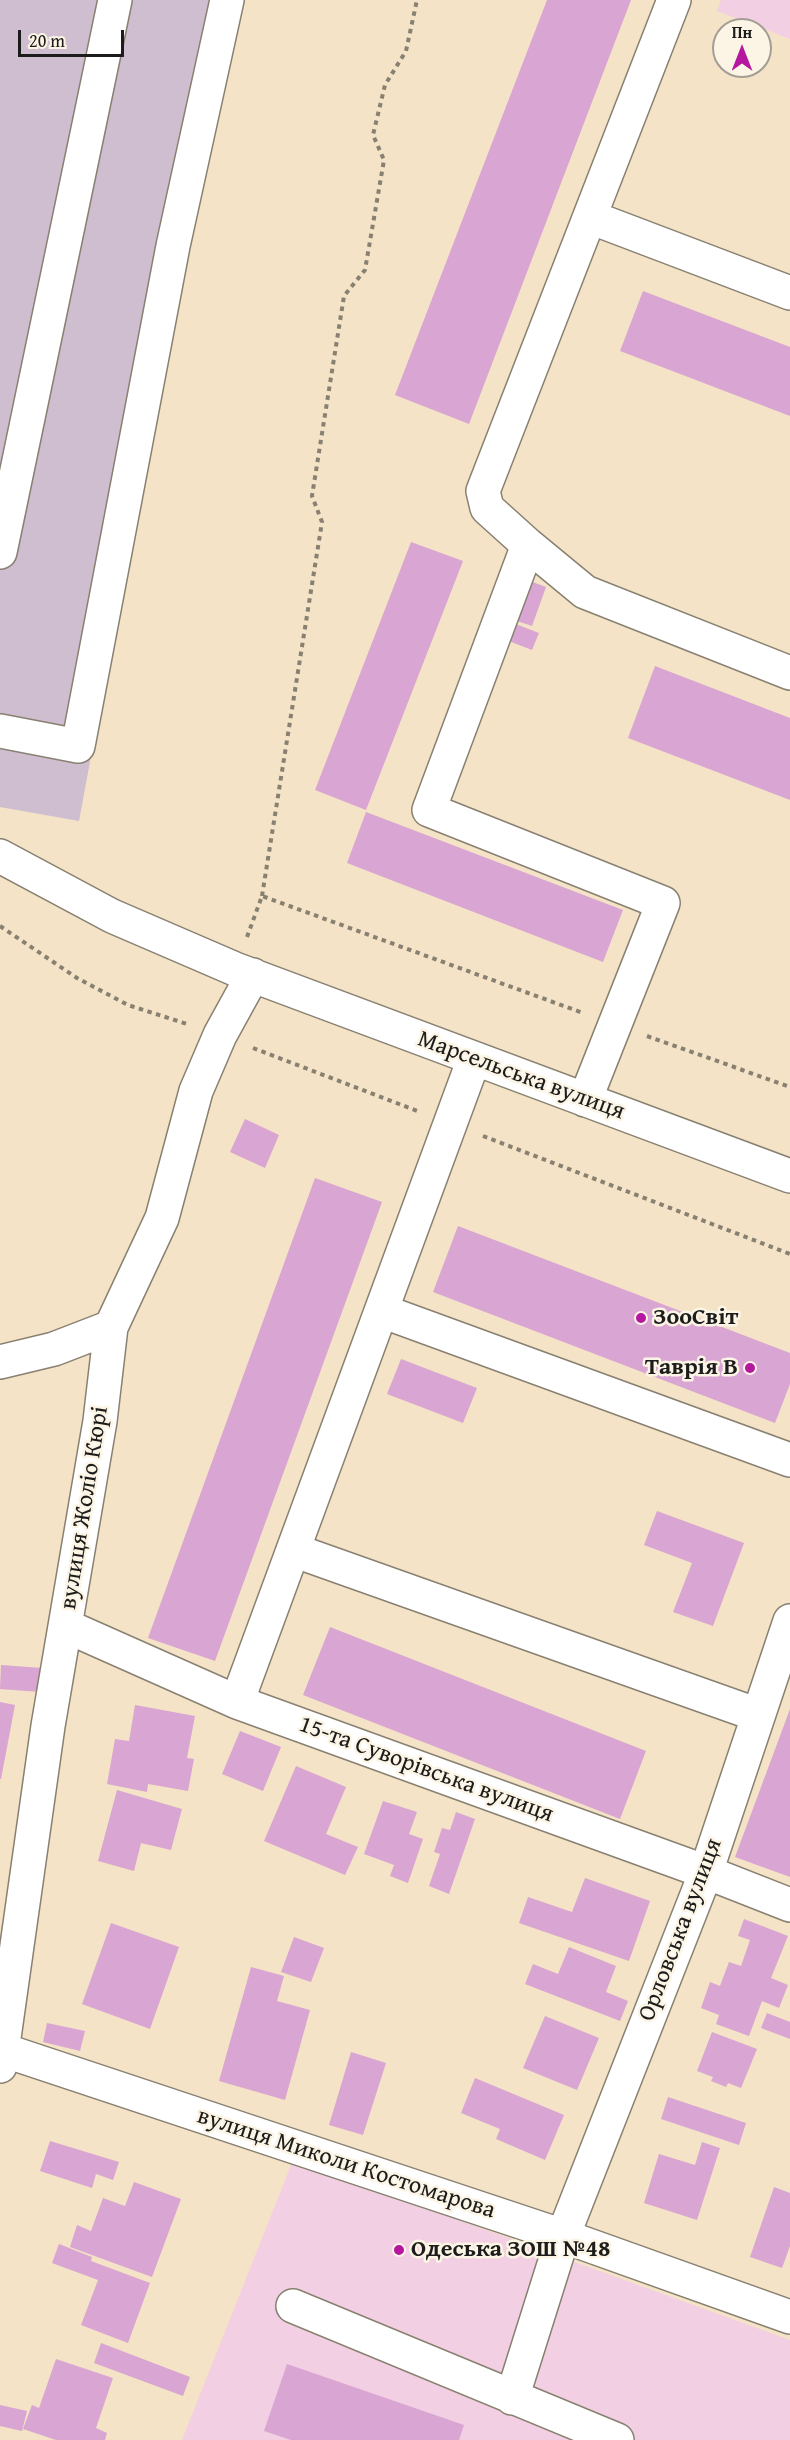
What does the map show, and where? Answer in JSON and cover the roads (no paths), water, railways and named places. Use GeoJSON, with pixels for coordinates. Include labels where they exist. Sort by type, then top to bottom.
{"type":"FeatureCollection","features":[{"type":"Feature","properties":{"kind":"street"},"geometry":{"type":"LineString","coordinates":[[0,552],[115,0]]}},
{"type":"Feature","properties":{"kind":"street"},"geometry":{"type":"LineString","coordinates":[[0,731],[78,746],[173,246],[227,0]]}},
{"type":"Feature","properties":{"kind":"street"},"geometry":{"type":"LineString","coordinates":[[674,0],[483,491],[487,508],[585,591],[790,673]]}},
{"type":"Feature","properties":{"kind":"street"},"geometry":{"type":"LineString","coordinates":[[590,217],[790,293]]}},
{"type":"Feature","properties":{"kind":"street"},"geometry":{"type":"LineString","coordinates":[[528,545],[429,810],[663,903],[585,1100]]}},
{"type":"Feature","properties":{"kind":"street","name":"Марсельська вулиця"},"geometry":{"type":"LineString","coordinates":[[0,856],[112,916],[244,972],[790,1176]]}},
{"type":"Feature","properties":{"kind":"street","name":"вулиця Жоліо Кюрі"},"geometry":{"type":"LineString","coordinates":[[2,2058],[48,1726],[100,1421],[111,1327],[162,1218],[196,1091],[244,972]]}},
{"type":"Feature","properties":{"kind":"street"},"geometry":{"type":"LineString","coordinates":[[237,1702],[474,1059]]}},
{"type":"Feature","properties":{"kind":"street"},"geometry":{"type":"LineString","coordinates":[[382,1311],[790,1460]]}},
{"type":"Feature","properties":{"kind":"street"},"geometry":{"type":"LineString","coordinates":[[0,1362],[54,1349],[111,1327]]}},
{"type":"Feature","properties":{"kind":"street"},"geometry":{"type":"LineString","coordinates":[[293,1550],[758,1715]]}},
{"type":"Feature","properties":{"kind":"street","name":"Орловська вулиця"},"geometry":{"type":"LineString","coordinates":[[512,2398],[563,2236],[706,1872],[790,1621]]}},
{"type":"Feature","properties":{"kind":"street","name":"15-та Суворівська вулиця"},"geometry":{"type":"LineString","coordinates":[[66,1626],[237,1702],[706,1872],[790,1905]]}},
{"type":"Feature","properties":{"kind":"street","name":"вулиця Миколи Костомарова"},"geometry":{"type":"LineString","coordinates":[[2,2058],[563,2236],[790,2317]]}},
{"type":"Feature","properties":{"kind":"street"},"geometry":{"type":"LineString","coordinates":[[292,2306],[617,2440]]}},
{"type":"Feature","properties":{"kind":"place","name":"ЗооСвіт"},"geometry":{"type":"Point","coordinates":[641,1318]}},
{"type":"Feature","properties":{"kind":"place","name":"Таврія В"},"geometry":{"type":"Point","coordinates":[750,1368]}},
{"type":"Feature","properties":{"kind":"place","name":"Одеська ЗОШ №48"},"geometry":{"type":"Point","coordinates":[399,2250]}}]}
